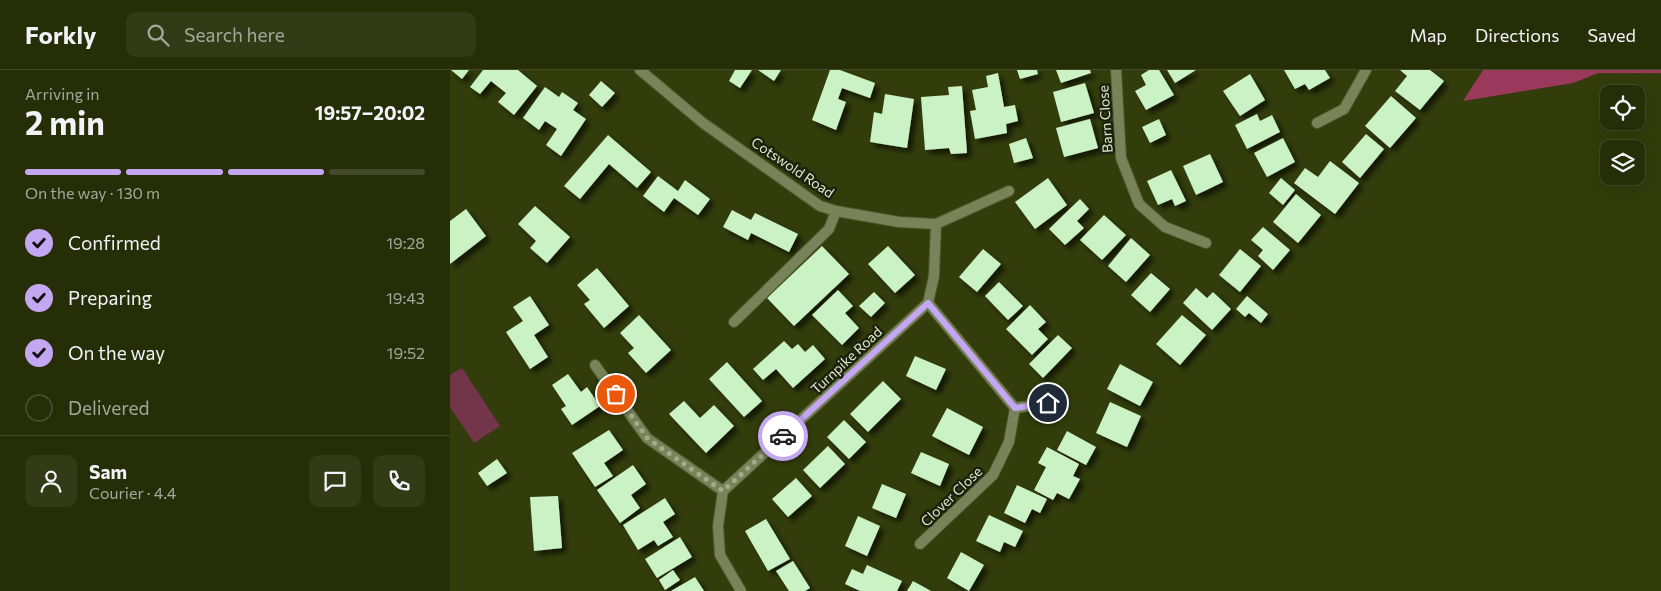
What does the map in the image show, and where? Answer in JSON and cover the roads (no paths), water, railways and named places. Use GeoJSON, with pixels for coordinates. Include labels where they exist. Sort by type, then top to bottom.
{"type":"FeatureCollection","features":[{"type":"Feature","properties":{"kind":"street","name":"Cotswold Road"},"geometry":{"type":"LineString","coordinates":[[640,70],[703,123],[820,206],[836,211],[899,222],[936,224],[1009,191]]}},
{"type":"Feature","properties":{"kind":"street","name":"Barn Close"},"geometry":{"type":"LineString","coordinates":[[1116,70],[1121,158],[1139,204],[1165,227],[1206,243]]}},
{"type":"Feature","properties":{"kind":"street"},"geometry":{"type":"LineString","coordinates":[[1318,123],[1344,108],[1366,70]]}},
{"type":"Feature","properties":{"kind":"street"},"geometry":{"type":"LineString","coordinates":[[734,322],[829,229],[836,211]]}},
{"type":"Feature","properties":{"kind":"street"},"geometry":{"type":"LineString","coordinates":[[936,224],[934,276],[928,303],[1015,408],[1048,403]]}},
{"type":"Feature","properties":{"kind":"street","name":"Turnpike Road"},"geometry":{"type":"LineString","coordinates":[[723,491],[928,303]]}},
{"type":"Feature","properties":{"kind":"street"},"geometry":{"type":"LineString","coordinates":[[595,365],[647,438],[723,491],[718,526],[720,555],[741,591]]}},
{"type":"Feature","properties":{"kind":"street","name":"Clover Close"},"geometry":{"type":"LineString","coordinates":[[920,544],[993,475],[1009,442],[1015,408]]}}]}
